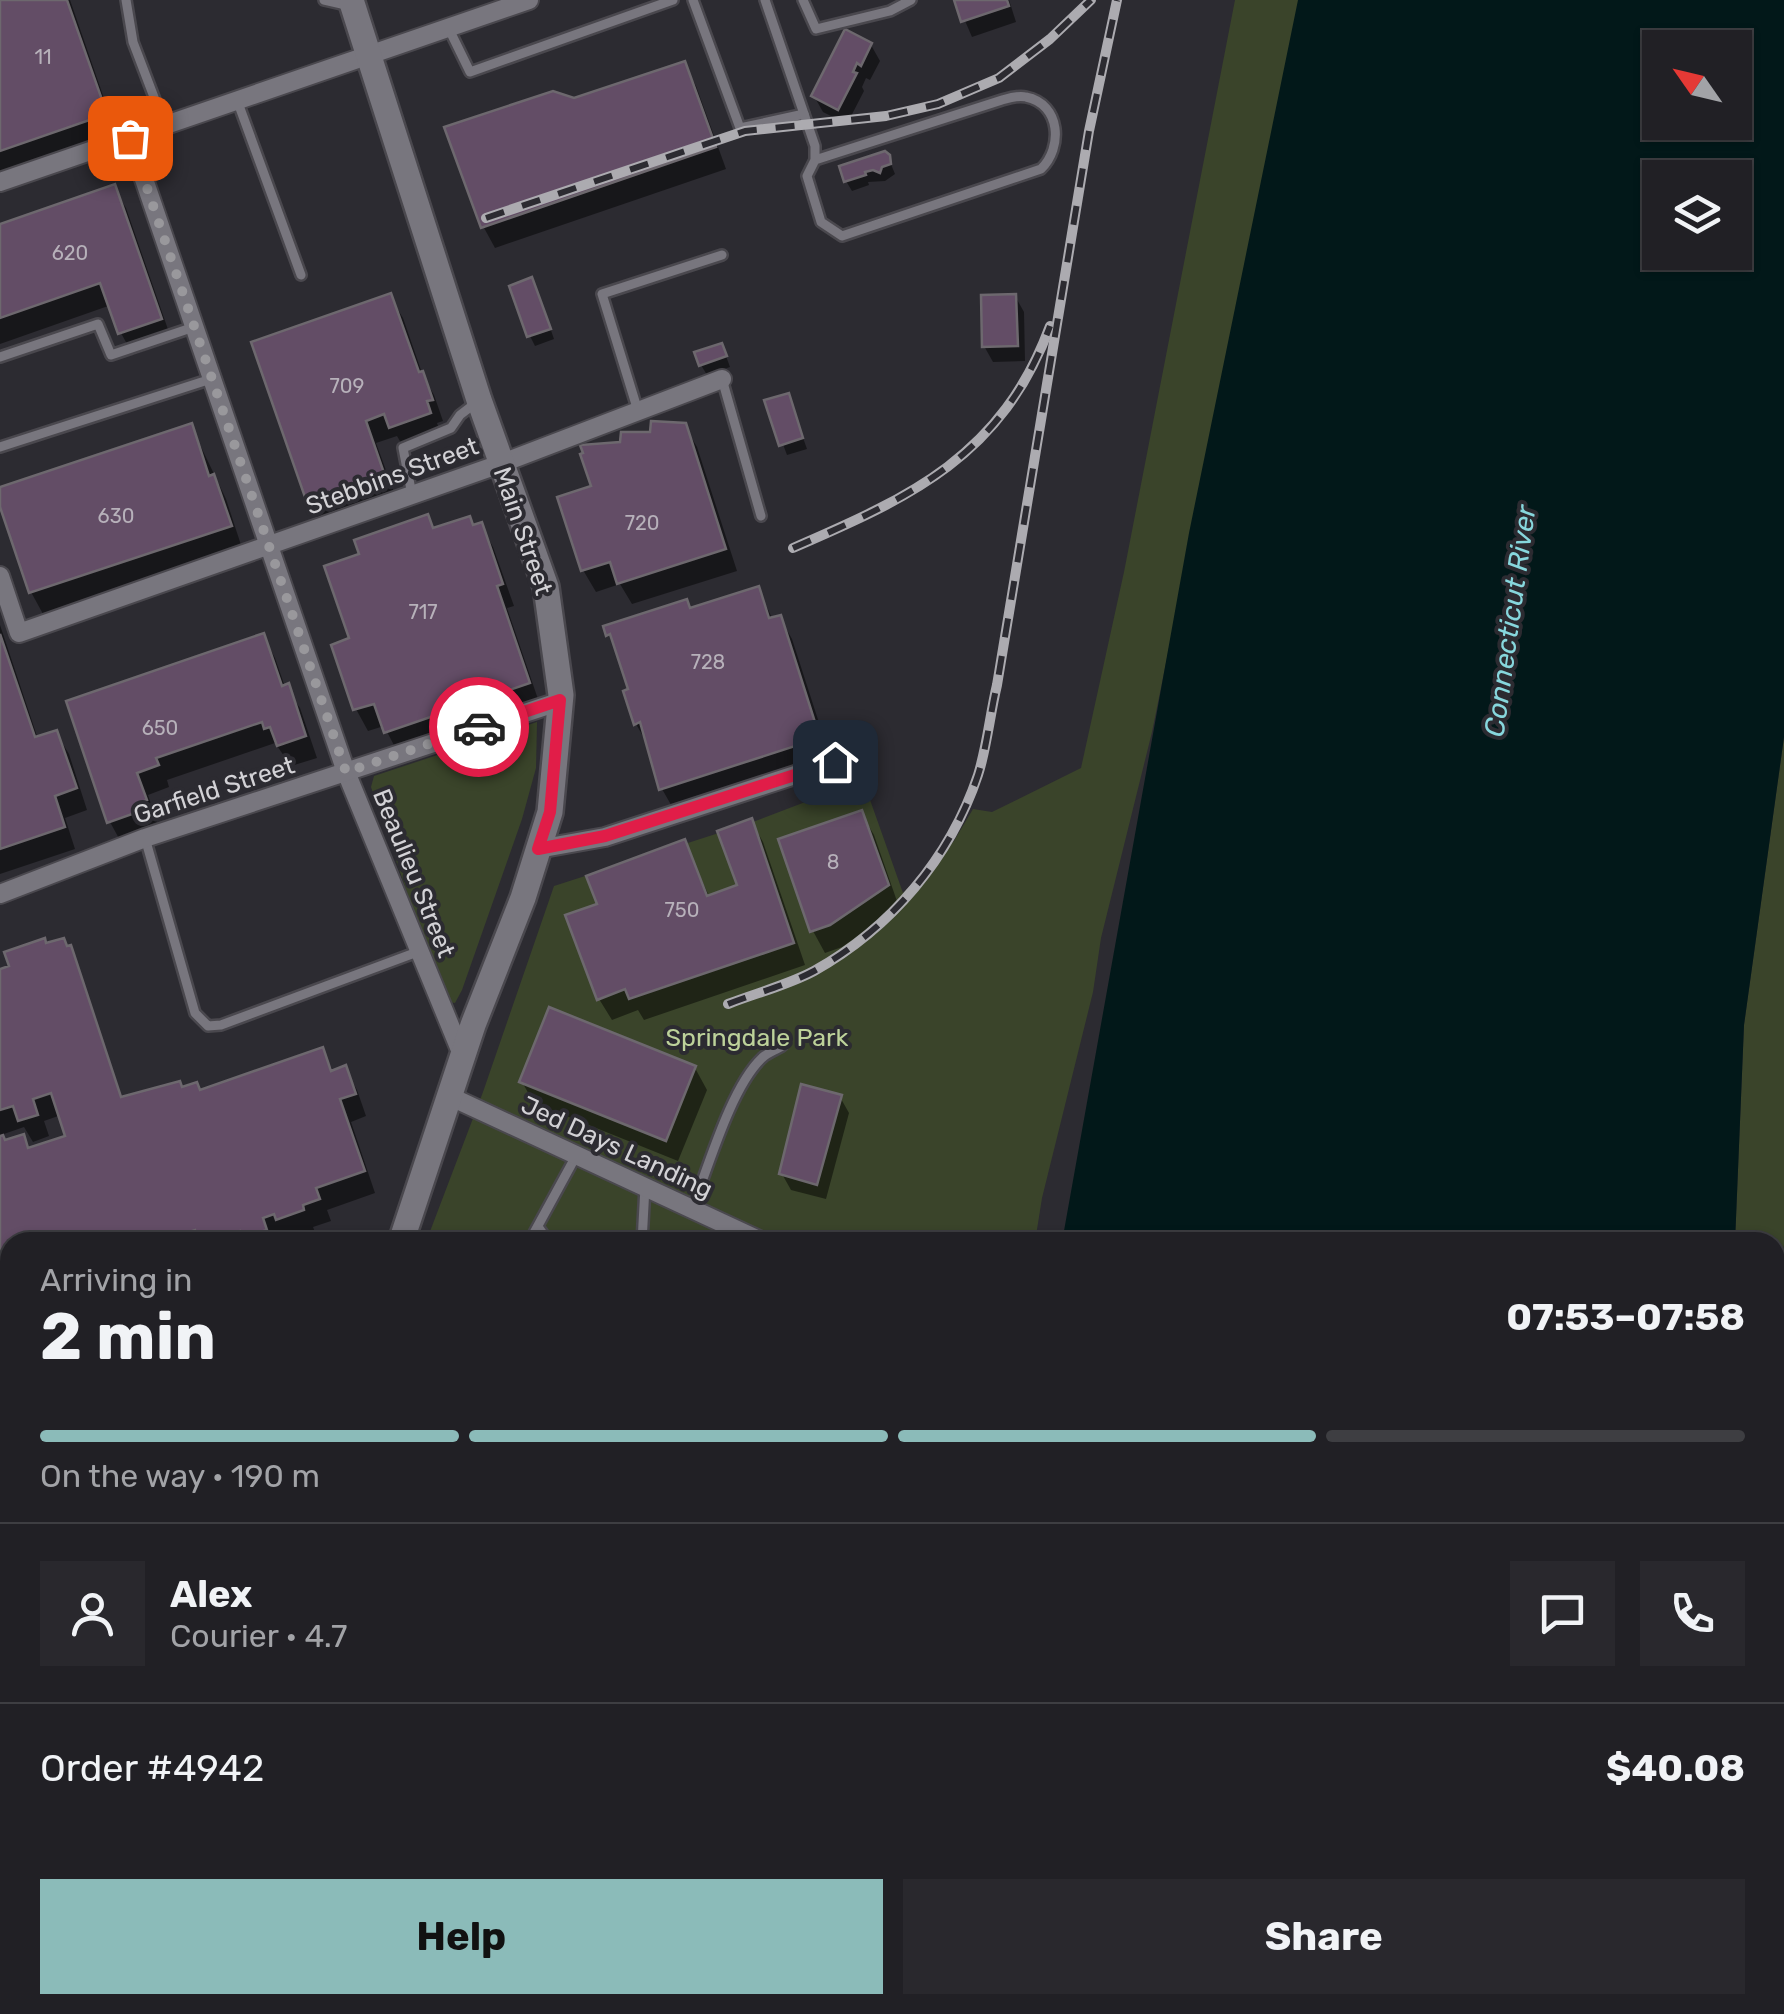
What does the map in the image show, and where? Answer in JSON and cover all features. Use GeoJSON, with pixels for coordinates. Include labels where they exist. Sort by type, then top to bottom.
{"type":"FeatureCollection","features":[{"type":"Feature","properties":{"kind":"main road","name":"Main Street"},"geometry":{"type":"LineString","coordinates":[[341,1],[366,55],[500,464],[546,587],[560,700],[550,812],[404,1232]]}},
{"type":"Feature","properties":{"kind":"street"},"geometry":{"type":"LineString","coordinates":[[0,182],[529,0]]}},
{"type":"Feature","properties":{"kind":"street","name":"Beaulieu Street"},"geometry":{"type":"LineString","coordinates":[[130,138],[346,772],[463,1057]]}},
{"type":"Feature","properties":{"kind":"street","name":"Stebbins Street"},"geometry":{"type":"LineString","coordinates":[[0,576],[19,633],[412,496],[722,378]]}},
{"type":"Feature","properties":{"kind":"street","name":"Garfield Street"},"geometry":{"type":"LineString","coordinates":[[0,894],[145,838],[560,700]]}},
{"type":"Feature","properties":{"kind":"street"},"geometry":{"type":"LineString","coordinates":[[538,849],[605,836],[835,762]]}},
{"type":"Feature","properties":{"kind":"street","name":"Jed Days Landing"},"geometry":{"type":"LineString","coordinates":[[450,1096],[742,1232]]}},
{"type":"Feature","properties":{"kind":"lane"},"geometry":{"type":"LineString","coordinates":[[126,0],[134,42],[164,126]]}},
{"type":"Feature","properties":{"kind":"lane"},"geometry":{"type":"LineString","coordinates":[[448,27],[470,72],[673,0]]}},
{"type":"Feature","properties":{"kind":"lane"},"geometry":{"type":"LineString","coordinates":[[693,0],[740,128],[804,114]]}},
{"type":"Feature","properties":{"kind":"lane"},"geometry":{"type":"LineString","coordinates":[[765,0],[816,146],[815,160],[807,176],[814,206],[821,222],[842,236],[1041,169],[1054,152],[1056,132],[1044,108],[1022,96],[815,160]]}},
{"type":"Feature","properties":{"kind":"lane"},"geometry":{"type":"LineString","coordinates":[[803,0],[816,29],[890,11],[911,0]]}},
{"type":"Feature","properties":{"kind":"lane"},"geometry":{"type":"LineString","coordinates":[[237,100],[301,275]]}},
{"type":"Feature","properties":{"kind":"lane"},"geometry":{"type":"LineString","coordinates":[[638,411],[602,294],[722,256]]}},
{"type":"Feature","properties":{"kind":"lane"},"geometry":{"type":"LineString","coordinates":[[0,357],[98,324],[111,356],[194,327]]}},
{"type":"Feature","properties":{"kind":"lane"},"geometry":{"type":"LineString","coordinates":[[722,378],[761,516]]}},
{"type":"Feature","properties":{"kind":"lane"},"geometry":{"type":"LineString","coordinates":[[0,447],[211,380]]}},
{"type":"Feature","properties":{"kind":"lane"},"geometry":{"type":"LineString","coordinates":[[412,496],[403,448],[451,428],[479,400]]}},
{"type":"Feature","properties":{"kind":"lane"},"geometry":{"type":"LineString","coordinates":[[145,838],[194,1013],[208,1026],[221,1025],[420,952]]}},
{"type":"Feature","properties":{"kind":"lane"},"geometry":{"type":"LineString","coordinates":[[692,1209],[742,1088],[761,1058],[782,1046]]}},
{"type":"Feature","properties":{"kind":"lane"},"geometry":{"type":"LineString","coordinates":[[536,1232],[576,1156]]}},
{"type":"Feature","properties":{"kind":"lane"},"geometry":{"type":"LineString","coordinates":[[643,1232],[645,1187]]}},
{"type":"Feature","properties":{"kind":"lane"},"geometry":{"type":"LineString","coordinates":[[539,1228],[542,1232]]}},
{"type":"Feature","properties":{"kind":"green space","name":"Springdale Park"},"geometry":{"type":"Polygon","coordinates":[[[1235,0],[1300,0],[1152,732],[1101,938],[1093,992],[1037,1232],[430,1232],[554,886],[753,822],[863,780],[903,893],[954,841],[973,809],[992,812],[1081,768],[1124,572],[1235,0]]]}},
{"type":"Feature","properties":{"kind":"green space"},"geometry":{"type":"Polygon","coordinates":[[[537,722],[536,768],[522,819],[462,990],[455,1003],[444,1001],[371,787],[374,776],[537,722]]]}},
{"type":"Feature","properties":{"kind":"green space"},"geometry":{"type":"Polygon","coordinates":[[[1784,737],[1784,1232],[1735,1232],[1744,1025],[1784,737]]]}},
{"type":"Feature","properties":{"kind":"water","name":"Connecticut River"},"geometry":{"type":"Polygon","coordinates":[[[1298,0],[1784,0],[1784,737],[1744,1025],[1735,1232],[1064,1232],[1189,533],[1298,0]]]}},
{"type":"Feature","properties":{"kind":"building"},"geometry":{"type":"Polygon","coordinates":[[[0,0],[67,0],[107,114],[0,151],[0,0]]]}},
{"type":"Feature","properties":{"kind":"building"},"geometry":{"type":"Polygon","coordinates":[[[954,0],[1007,0],[1009,6],[961,22],[954,0]]]}},
{"type":"Feature","properties":{"kind":"building"},"geometry":{"type":"Polygon","coordinates":[[[845,29],[872,43],[861,66],[857,63],[853,72],[857,73],[838,110],[811,96],[845,29]]]}},
{"type":"Feature","properties":{"kind":"building"},"geometry":{"type":"Polygon","coordinates":[[[685,61],[716,147],[481,228],[444,127],[553,91],[574,98],[685,61]]]}},
{"type":"Feature","properties":{"kind":"building"},"geometry":{"type":"Polygon","coordinates":[[[885,151],[891,164],[882,167],[880,173],[865,172],[866,175],[844,182],[839,166],[885,151]]]}},
{"type":"Feature","properties":{"kind":"building"},"geometry":{"type":"Polygon","coordinates":[[[115,184],[162,319],[118,334],[100,283],[0,318],[0,224],[115,184]]]}},
{"type":"Feature","properties":{"kind":"building"},"geometry":{"type":"Polygon","coordinates":[[[532,277],[551,329],[527,337],[509,286],[532,277]]]}},
{"type":"Feature","properties":{"kind":"building"},"geometry":{"type":"Polygon","coordinates":[[[391,293],[433,400],[427,401],[431,413],[389,428],[384,414],[366,421],[384,473],[306,500],[251,342],[391,293]]]}},
{"type":"Feature","properties":{"kind":"building"},"geometry":{"type":"Polygon","coordinates":[[[1016,294],[1018,346],[982,347],[981,295],[1016,294]]]}},
{"type":"Feature","properties":{"kind":"building"},"geometry":{"type":"Polygon","coordinates":[[[722,343],[727,356],[699,366],[694,352],[722,343]]]}},
{"type":"Feature","properties":{"kind":"building"},"geometry":{"type":"Polygon","coordinates":[[[789,393],[803,438],[779,446],[764,400],[789,393]]]}},
{"type":"Feature","properties":{"kind":"building"},"geometry":{"type":"Polygon","coordinates":[[[651,421],[686,423],[726,549],[617,584],[610,562],[581,571],[557,497],[591,486],[580,445],[620,442],[621,432],[650,432],[651,421]]]}},
{"type":"Feature","properties":{"kind":"building"},"geometry":{"type":"Polygon","coordinates":[[[192,423],[209,476],[214,474],[232,526],[29,593],[0,507],[0,487],[192,423]]]}},
{"type":"Feature","properties":{"kind":"building"},"geometry":{"type":"Polygon","coordinates":[[[428,514],[433,528],[470,516],[473,525],[482,522],[503,584],[497,586],[530,683],[384,733],[374,704],[353,710],[331,645],[349,638],[324,566],[359,554],[354,540],[428,514]]]}},
{"type":"Feature","properties":{"kind":"building"},"geometry":{"type":"Polygon","coordinates":[[[759,586],[769,618],[781,615],[820,738],[659,790],[640,722],[634,725],[623,691],[628,689],[610,634],[606,636],[603,626],[687,599],[690,608],[759,586]]]}},
{"type":"Feature","properties":{"kind":"building"},"geometry":{"type":"Polygon","coordinates":[[[264,633],[282,686],[289,683],[306,736],[277,746],[270,727],[264,729],[262,722],[156,758],[159,765],[137,773],[147,800],[136,804],[138,812],[107,823],[66,701],[264,633]]]}},
{"type":"Feature","properties":{"kind":"building"},"geometry":{"type":"Polygon","coordinates":[[[0,634],[35,737],[57,730],[77,788],[55,796],[65,827],[0,849],[0,634]]]}},
{"type":"Feature","properties":{"kind":"building"},"geometry":{"type":"Polygon","coordinates":[[[862,810],[889,885],[830,925],[810,932],[778,839],[862,810]]]}},
{"type":"Feature","properties":{"kind":"building"},"geometry":{"type":"Polygon","coordinates":[[[752,818],[794,943],[629,999],[625,989],[597,1000],[565,915],[597,904],[586,876],[685,839],[707,896],[737,885],[717,831],[752,818]]]}},
{"type":"Feature","properties":{"kind":"building"},"geometry":{"type":"Polygon","coordinates":[[[45,938],[46,943],[64,938],[67,946],[71,945],[121,1097],[180,1081],[182,1087],[197,1082],[200,1090],[323,1047],[331,1071],[346,1065],[356,1094],[340,1099],[365,1171],[316,1188],[320,1199],[303,1205],[304,1210],[276,1220],[274,1214],[263,1218],[267,1230],[261,1232],[0,1232],[0,1136],[5,1140],[24,1134],[28,1148],[65,1136],[51,1093],[33,1099],[38,1115],[18,1121],[13,1106],[0,1110],[0,969],[9,966],[4,952],[45,938]]]}},
{"type":"Feature","properties":{"kind":"building"},"geometry":{"type":"Polygon","coordinates":[[[549,1007],[696,1066],[666,1141],[519,1082],[549,1007]]]}},
{"type":"Feature","properties":{"kind":"building"},"geometry":{"type":"Polygon","coordinates":[[[801,1084],[842,1095],[817,1185],[779,1174],[801,1084]]]}},
{"type":"Feature","properties":{"kind":"railway"},"geometry":{"type":"LineString","coordinates":[[486,218],[745,131],[886,116],[938,104],[999,78],[1050,39],[1091,0]]}},
{"type":"Feature","properties":{"kind":"railway"},"geometry":{"type":"LineString","coordinates":[[728,1004],[814,971],[868,934],[934,862],[978,775],[997,685],[1089,131],[1117,0]]}},
{"type":"Feature","properties":{"kind":"railway"},"geometry":{"type":"LineString","coordinates":[[793,548],[876,510],[948,467],[979,440],[1006,408],[1030,371],[1050,326]]}},
{"type":"Feature","properties":{"kind":"way so far"},"geometry":{"type":"LineString","coordinates":[[130,138],[346,772],[479,727]]}},
{"type":"Feature","properties":{"kind":"route"},"geometry":{"type":"LineString","coordinates":[[479,727],[560,700],[550,812],[538,849],[605,836],[835,762]]}}]}
